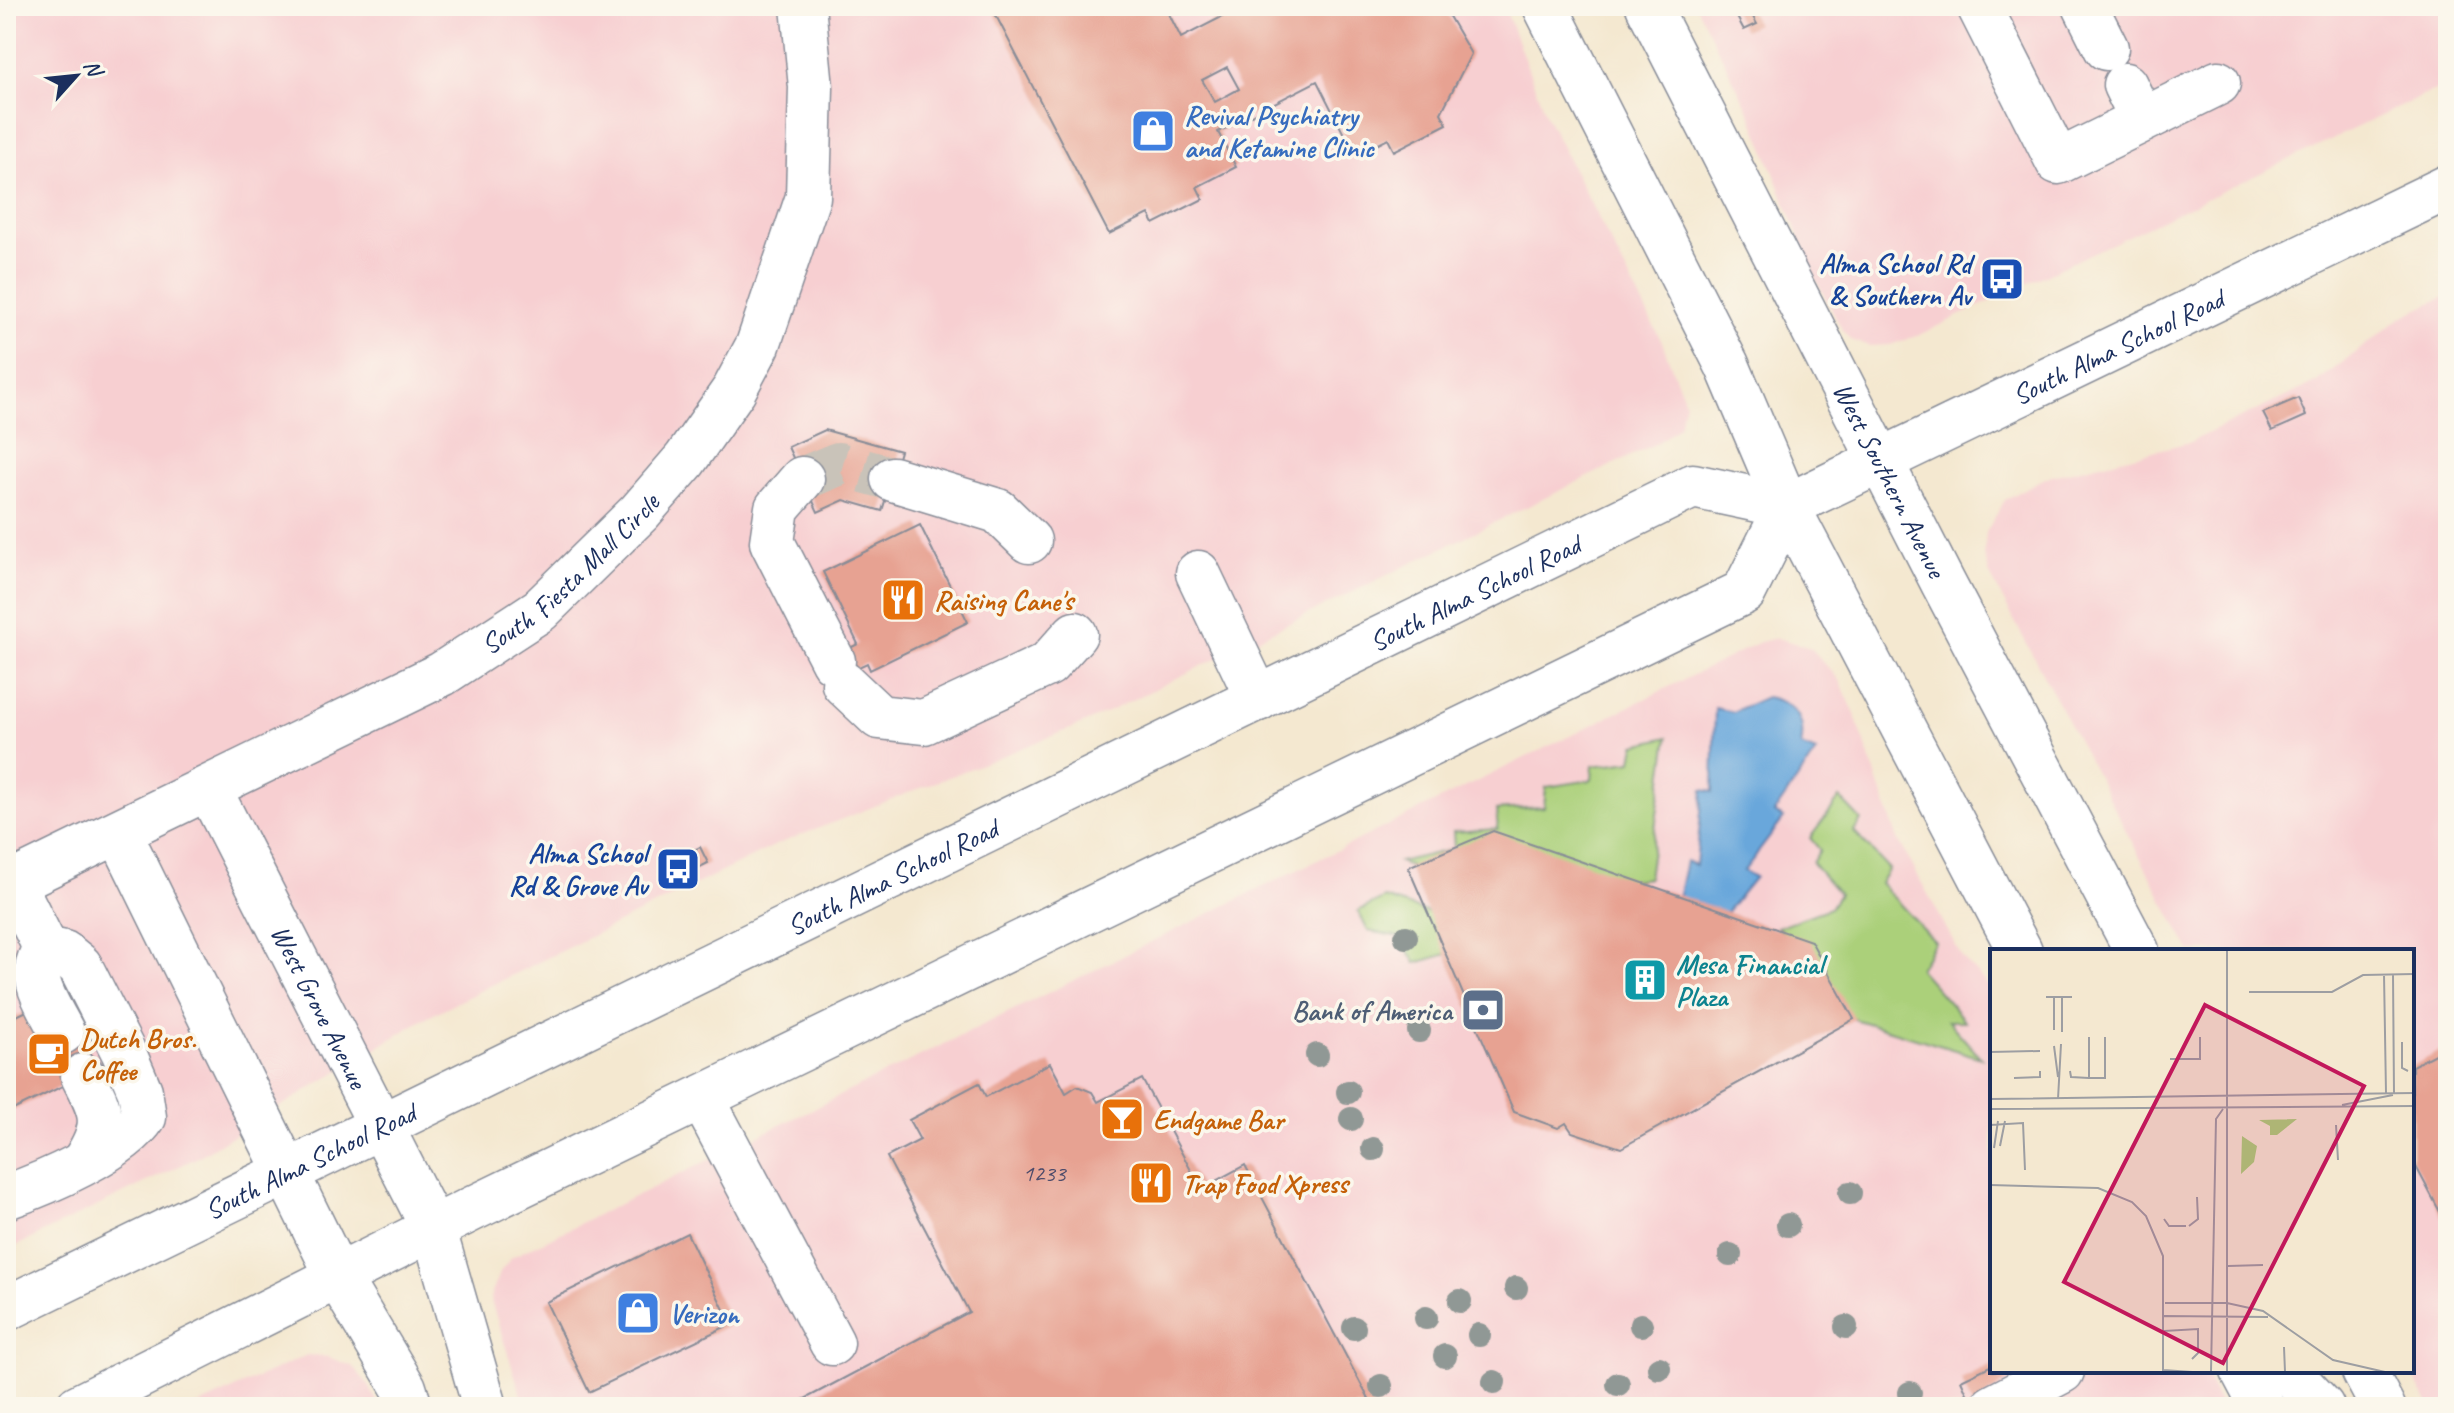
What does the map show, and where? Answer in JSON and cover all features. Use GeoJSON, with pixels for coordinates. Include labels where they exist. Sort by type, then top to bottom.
{"type":"FeatureCollection","features":[{"type":"Feature","properties":{"kind":"main road","name":"South Fiesta Mall Circle"},"geometry":{"type":"LineString","coordinates":[[9,885],[442,674],[540,610],[640,512],[685,460],[734,390],[758,345],[808,197],[811,87],[803,6]]}},
{"type":"Feature","properties":{"kind":"main road"},"geometry":{"type":"LineString","coordinates":[[1545,6],[1727,365],[1787,506],[2019,949]]}},
{"type":"Feature","properties":{"kind":"main road","name":"West Southern Avenue"},"geometry":{"type":"LineString","coordinates":[[1648,6],[2136,949]]}},
{"type":"Feature","properties":{"kind":"main road"},"geometry":{"type":"LineString","coordinates":[[1979,6],[2058,162],[2125,84],[2218,83]]}},
{"type":"Feature","properties":{"kind":"main road"},"geometry":{"type":"LineString","coordinates":[[2085,6],[2125,84]]}},
{"type":"Feature","properties":{"kind":"main road","name":"South Alma School Road"},"geometry":{"type":"LineString","coordinates":[[6,1309],[1693,486],[1787,506],[2448,187]]}},
{"type":"Feature","properties":{"kind":"main road"},"geometry":{"type":"LineString","coordinates":[[802,479],[777,508],[772,542],[810,578],[846,668],[879,717],[924,722],[1048,664],[1075,634]]}},
{"type":"Feature","properties":{"kind":"main road"},"geometry":{"type":"LineString","coordinates":[[893,479],[998,511],[1029,541]]}},
{"type":"Feature","properties":{"kind":"main road"},"geometry":{"type":"LineString","coordinates":[[78,1407],[702,1098],[1744,592],[1787,506]]}},
{"type":"Feature","properties":{"kind":"main road"},"geometry":{"type":"LineString","coordinates":[[1198,573],[1258,699]]}},
{"type":"Feature","properties":{"kind":"main road","name":"West Grove Avenue"},"geometry":{"type":"LineString","coordinates":[[209,789],[384,1126],[434,1230],[485,1407]]}},
{"type":"Feature","properties":{"kind":"main road"},"geometry":{"type":"LineString","coordinates":[[119,832],[338,1277],[404,1388],[410,1407]]}},
{"type":"Feature","properties":{"kind":"main road"},"geometry":{"type":"LineString","coordinates":[[6,1197],[85,1160],[135,1131],[144,1117],[140,1091],[80,966],[64,953],[46,949],[9,885]]}},
{"type":"Feature","properties":{"kind":"main road"},"geometry":{"type":"LineString","coordinates":[[46,949],[37,960],[36,973],[62,1032]]}},
{"type":"Feature","properties":{"kind":"main road"},"geometry":{"type":"LineString","coordinates":[[83,1076],[100,1108],[102,1123],[85,1160]]}},
{"type":"Feature","properties":{"kind":"main road"},"geometry":{"type":"LineString","coordinates":[[702,1098],[832,1343]]}},
{"type":"Feature","properties":{"kind":"main road"},"geometry":{"type":"LineString","coordinates":[[1993,1407],[2058,1373]]}},
{"type":"Feature","properties":{"kind":"main road"},"geometry":{"type":"LineString","coordinates":[[2244,1373],[2262,1407]]}},
{"type":"Feature","properties":{"kind":"main road"},"geometry":{"type":"LineString","coordinates":[[2290,1373],[2322,1407]]}},
{"type":"Feature","properties":{"kind":"main road"},"geometry":{"type":"LineString","coordinates":[[2365,1373],[2383,1407]]}},
{"type":"Feature","properties":{"kind":"shaded area"},"geometry":{"type":"Polygon","coordinates":[[[6,6],[1504,6],[1547,118],[1662,342],[1685,402],[1679,426],[1657,443],[1083,724],[776,845],[427,1017],[198,1157],[6,1251],[6,6]]]}},
{"type":"Feature","properties":{"kind":"shaded area"},"geometry":{"type":"Polygon","coordinates":[[[1696,6],[2448,6],[2448,84],[1919,335],[1890,345],[1869,346],[1851,340],[1843,331],[1816,280],[1752,117],[1696,6]]]}},
{"type":"Feature","properties":{"kind":"shaded area"},"geometry":{"type":"Polygon","coordinates":[[[2448,295],[2448,1407],[2430,1407],[2412,1373],[2414,949],[2189,949],[1990,575],[1984,554],[1986,532],[2005,500],[2044,478],[2190,442],[2317,382],[2402,317],[2448,295]]]}},
{"type":"Feature","properties":{"kind":"shaded area","name":"Mesa Financial Plaza"},"geometry":{"type":"Polygon","coordinates":[[[1777,638],[1811,648],[1840,681],[1855,714],[1897,837],[1962,957],[1990,988],[1990,1373],[2205,1373],[2222,1407],[525,1407],[490,1298],[499,1273],[512,1257],[1760,642],[1777,638]]]}},
{"type":"Feature","properties":{"kind":"shaded area"},"geometry":{"type":"Polygon","coordinates":[[[307,1355],[328,1357],[352,1366],[367,1383],[380,1407],[195,1407],[307,1355]]]}},
{"type":"Feature","properties":{"kind":"green space"},"geometry":{"type":"Polygon","coordinates":[[[1668,737],[1648,878],[1600,884],[1529,910],[1399,862],[1454,849],[1453,832],[1498,829],[1496,810],[1544,807],[1546,787],[1592,780],[1593,766],[1632,761],[1635,745],[1668,737]]]}},
{"type":"Feature","properties":{"kind":"green space"},"geometry":{"type":"Polygon","coordinates":[[[1840,798],[1861,820],[1854,832],[1889,869],[1880,883],[1935,942],[1919,969],[1965,1021],[1948,1021],[1981,1058],[1834,1013],[1813,959],[1777,927],[1830,908],[1839,894],[1812,863],[1820,850],[1810,838],[1840,798]]]}},
{"type":"Feature","properties":{"kind":"green space"},"geometry":{"type":"Polygon","coordinates":[[[1385,898],[1502,938],[1416,963],[1400,937],[1368,931],[1358,911],[1385,898]]]}},
{"type":"Feature","properties":{"kind":"water"},"geometry":{"type":"Polygon","coordinates":[[[1766,697],[1791,707],[1802,727],[1801,746],[1816,752],[1774,813],[1784,818],[1744,871],[1755,877],[1724,915],[1675,912],[1686,861],[1696,865],[1703,790],[1713,792],[1715,708],[1733,712],[1766,697]]]}},
{"type":"Feature","properties":{"kind":"building"},"geometry":{"type":"Polygon","coordinates":[[[991,6],[1165,6],[1181,38],[1243,6],[1443,6],[1471,54],[1441,113],[1447,124],[1394,151],[1388,139],[1355,156],[1317,81],[1218,132],[1236,167],[1197,187],[1203,199],[1154,224],[1149,214],[1109,234],[991,6]],[[1227,67],[1202,80],[1215,102],[1239,89],[1227,67]]]}},
{"type":"Feature","properties":{"kind":"building"},"geometry":{"type":"Polygon","coordinates":[[[1731,6],[1747,6],[1757,24],[1744,30],[1731,6]]]}},
{"type":"Feature","properties":{"kind":"building"},"geometry":{"type":"Polygon","coordinates":[[[2298,398],[2306,416],[2272,431],[2263,413],[2298,398]]]}},
{"type":"Feature","properties":{"kind":"building"},"geometry":{"type":"Polygon","coordinates":[[[825,430],[900,451],[882,511],[844,500],[818,512],[788,447],[825,430]]]}},
{"type":"Feature","properties":{"kind":"building"},"geometry":{"type":"Polygon","coordinates":[[[920,525],[968,622],[870,670],[867,663],[829,681],[820,663],[858,644],[823,572],[920,525]]]}},
{"type":"Feature","properties":{"kind":"building","name":"Mesa Financial Plaza"},"geometry":{"type":"Polygon","coordinates":[[[1493,831],[1811,941],[1854,1019],[1621,1148],[1572,1132],[1566,1123],[1558,1128],[1514,1112],[1408,867],[1493,831]]]}},
{"type":"Feature","properties":{"kind":"building"},"geometry":{"type":"Polygon","coordinates":[[[700,847],[708,863],[674,880],[666,864],[700,847]]]}},
{"type":"Feature","properties":{"kind":"building","name":"Dutch Bros. Coffee"},"geometry":{"type":"Polygon","coordinates":[[[35,1007],[78,1025],[98,1069],[9,1112],[6,1106],[6,1021],[35,1007]]]}},
{"type":"Feature","properties":{"kind":"building"},"geometry":{"type":"Polygon","coordinates":[[[2448,1047],[2448,1227],[2414,1163],[2414,1065],[2448,1047]]]}},
{"type":"Feature","properties":{"kind":"building"},"geometry":{"type":"Polygon","coordinates":[[[1050,1063],[1066,1093],[1077,1086],[1092,1092],[1098,1102],[1142,1079],[1201,1189],[1245,1165],[1373,1407],[807,1407],[803,1400],[969,1312],[887,1157],[920,1140],[909,1120],[979,1083],[986,1097],[1050,1063]]]}},
{"type":"Feature","properties":{"kind":"building","name":"Verizon"},"geometry":{"type":"Polygon","coordinates":[[[687,1233],[731,1324],[589,1392],[546,1302],[687,1233]]]}},
{"type":"Feature","properties":{"kind":"building"},"geometry":{"type":"Polygon","coordinates":[[[1990,1366],[1990,1373],[2009,1373],[2011,1377],[1973,1407],[1961,1380],[1990,1366]]]}},
{"type":"Feature","properties":{"kind":"tunnel"},"geometry":{"type":"LineString","coordinates":[[802,479],[838,464],[893,479]]}},
{"type":"Feature","properties":{"kind":"place","name":"Revival Psychiatry and Ketamine Clinic"},"geometry":{"type":"Point","coordinates":[1153,131]}},
{"type":"Feature","properties":{"kind":"place","name":"Alma School Rd & Southern Av"},"geometry":{"type":"Point","coordinates":[2002,279]}},
{"type":"Feature","properties":{"kind":"place","name":"Raising Cane's"},"geometry":{"type":"Point","coordinates":[903,600]}},
{"type":"Feature","properties":{"kind":"place","name":"Alma School Rd & Grove Av"},"geometry":{"type":"Point","coordinates":[678,869]}},
{"type":"Feature","properties":{"kind":"place","name":"Mesa Financial Plaza"},"geometry":{"type":"Point","coordinates":[1645,980]}},
{"type":"Feature","properties":{"kind":"place","name":"Bank of America"},"geometry":{"type":"Point","coordinates":[1483,1010]}},
{"type":"Feature","properties":{"kind":"place","name":"Dutch Bros. Coffee"},"geometry":{"type":"Point","coordinates":[49,1054]}},
{"type":"Feature","properties":{"kind":"place","name":"Endgame Bar"},"geometry":{"type":"Point","coordinates":[1122,1119]}},
{"type":"Feature","properties":{"kind":"place","name":"Trap Food Xpress"},"geometry":{"type":"Point","coordinates":[1151,1183]}},
{"type":"Feature","properties":{"kind":"place","name":"Verizon"},"geometry":{"type":"Point","coordinates":[638,1313]}}]}
